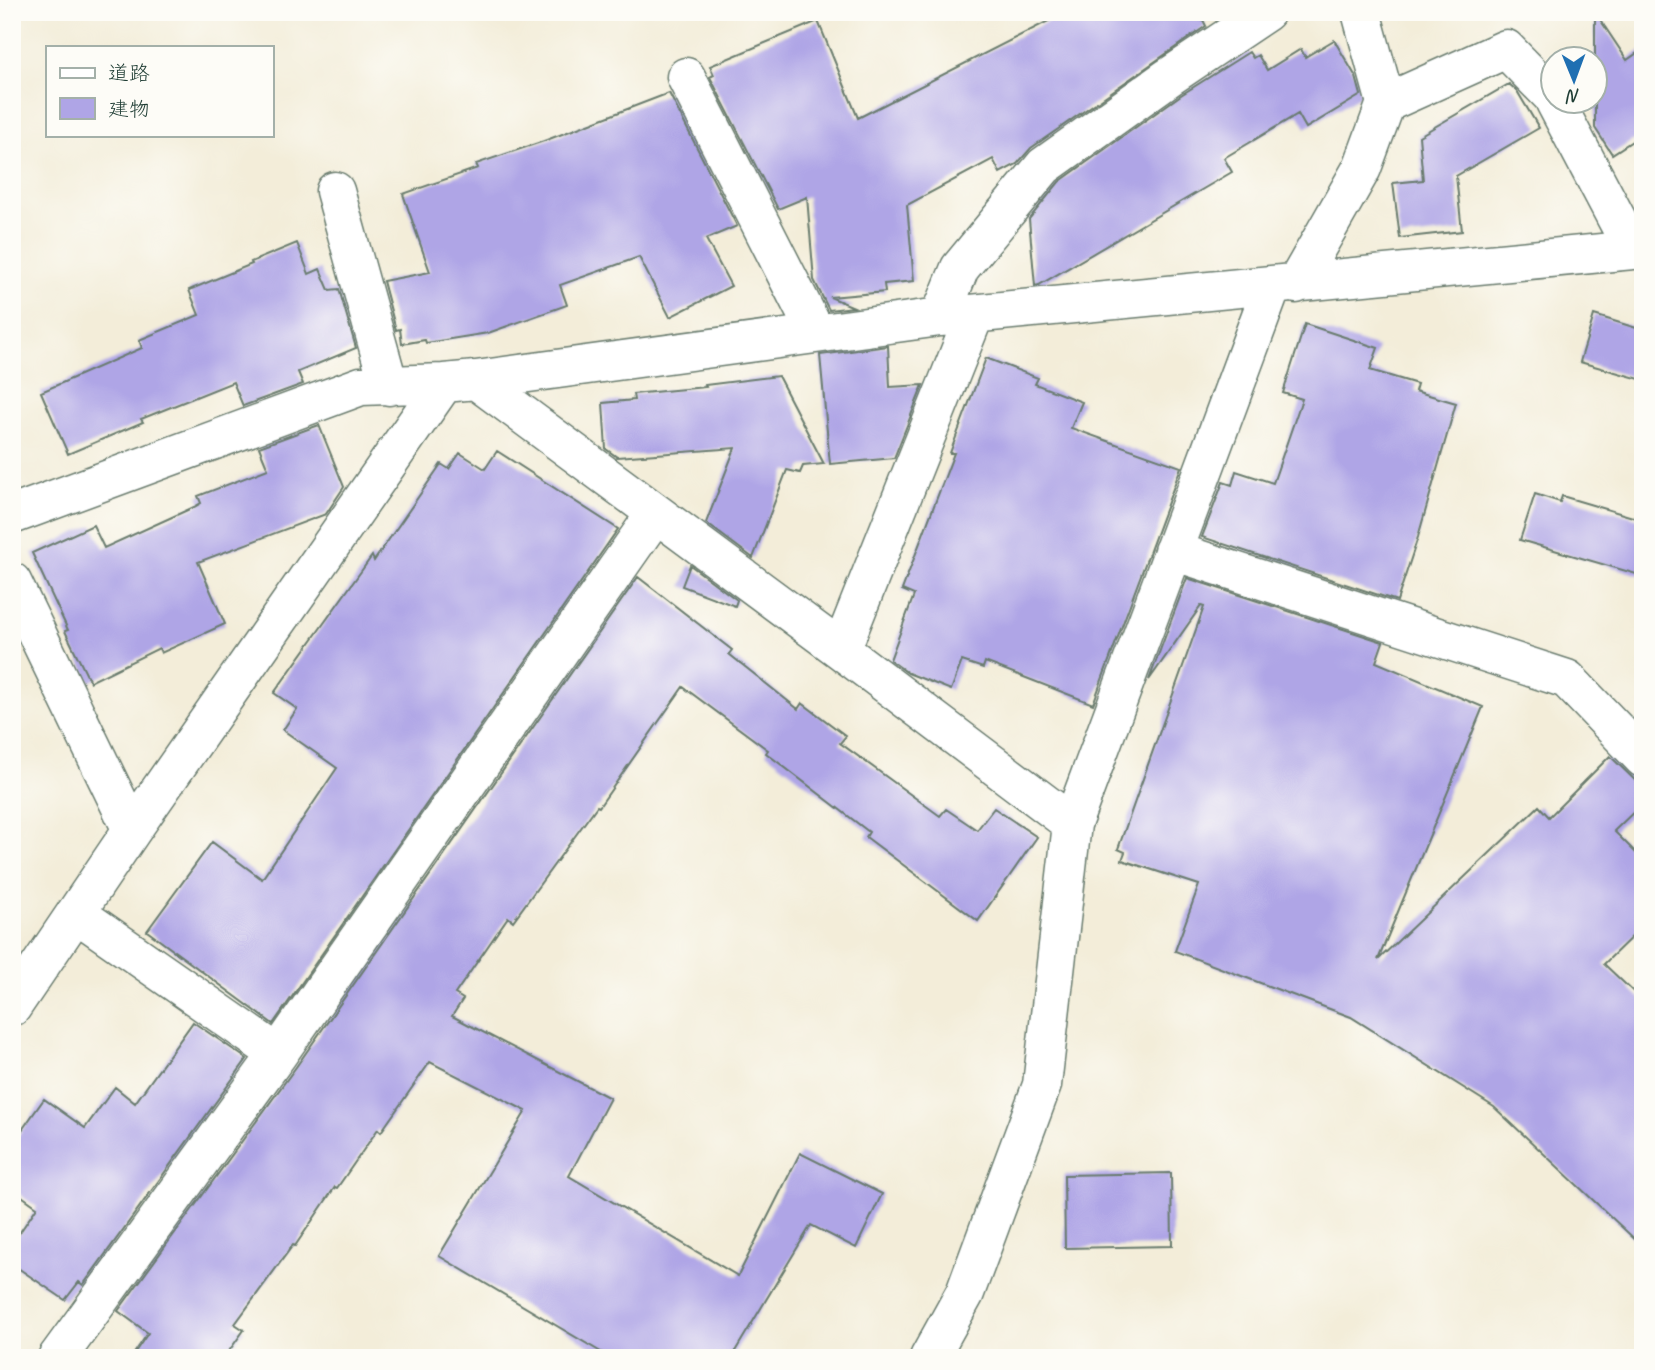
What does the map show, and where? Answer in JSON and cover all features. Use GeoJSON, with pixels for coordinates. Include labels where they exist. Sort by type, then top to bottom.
{"type":"FeatureCollection","features":[{"type":"Feature","properties":{"kind":"street"},"geometry":{"type":"LineString","coordinates":[[841,650],[957,316],[960,268],[1044,166],[1266,12]]}},
{"type":"Feature","properties":{"kind":"street"},"geometry":{"type":"LineString","coordinates":[[929,1358],[965,1293],[1042,1085],[1072,824],[1173,551],[1284,285],[1362,169],[1386,103],[1361,12]]}},
{"type":"Feature","properties":{"kind":"street"},"geometry":{"type":"LineString","coordinates":[[1386,103],[1506,49],[1540,85]]}},
{"type":"Feature","properties":{"kind":"street"},"geometry":{"type":"LineString","coordinates":[[687,77],[816,333]]}},
{"type":"Feature","properties":{"kind":"street"},"geometry":{"type":"LineString","coordinates":[[12,514],[361,386],[460,382],[957,316],[1638,250],[1563,116]]}},
{"type":"Feature","properties":{"kind":"street"},"geometry":{"type":"LineString","coordinates":[[335,191],[389,386]]}},
{"type":"Feature","properties":{"kind":"street"},"geometry":{"type":"LineString","coordinates":[[460,382],[656,513],[1072,824]]}},
{"type":"Feature","properties":{"kind":"street"},"geometry":{"type":"LineString","coordinates":[[16,995],[132,830],[460,382]]}},
{"type":"Feature","properties":{"kind":"street"},"geometry":{"type":"LineString","coordinates":[[57,1358],[278,1054],[656,513]]}},
{"type":"Feature","properties":{"kind":"street"},"geometry":{"type":"LineString","coordinates":[[1173,551],[1567,679],[1643,758]]}},
{"type":"Feature","properties":{"kind":"street"},"geometry":{"type":"LineString","coordinates":[[12,582],[132,830]]}},
{"type":"Feature","properties":{"kind":"street"},"geometry":{"type":"LineString","coordinates":[[76,913],[278,1054]]}},
{"type":"Feature","properties":{"kind":"building"},"geometry":{"type":"Polygon","coordinates":[[[1066,12],[1199,12],[1206,26],[1031,148],[1017,164],[1000,173],[993,159],[907,205],[914,281],[884,284],[885,292],[830,297],[854,307],[829,310],[814,280],[807,197],[778,209],[710,77],[714,75],[710,66],[818,21],[858,118],[1066,12]]]}},
{"type":"Feature","properties":{"kind":"building"},"geometry":{"type":"Polygon","coordinates":[[[1595,12],[1627,60],[1643,49],[1643,134],[1612,154],[1595,128],[1595,116],[1610,116],[1610,46],[1595,46],[1595,12]]]}},
{"type":"Feature","properties":{"kind":"building"},"geometry":{"type":"Polygon","coordinates":[[[1334,40],[1356,77],[1361,95],[1306,128],[1298,114],[1224,158],[1232,172],[1035,286],[1029,219],[1059,182],[1181,95],[1249,52],[1253,58],[1258,55],[1267,70],[1301,49],[1305,57],[1334,40]]]}},
{"type":"Feature","properties":{"kind":"building"},"geometry":{"type":"Polygon","coordinates":[[[1509,84],[1517,91],[1539,128],[1456,176],[1462,231],[1400,238],[1393,183],[1423,180],[1419,136],[1509,84]]]}},
{"type":"Feature","properties":{"kind":"building"},"geometry":{"type":"Polygon","coordinates":[[[669,93],[737,226],[706,239],[731,286],[670,317],[639,257],[560,285],[567,305],[488,333],[402,344],[400,329],[396,330],[383,281],[430,272],[403,194],[478,168],[476,164],[669,93]]]}},
{"type":"Feature","properties":{"kind":"building"},"geometry":{"type":"Polygon","coordinates":[[[297,243],[309,274],[320,269],[329,290],[339,289],[356,348],[298,372],[303,384],[243,406],[233,382],[141,419],[143,422],[68,454],[41,392],[142,348],[139,340],[199,315],[189,290],[297,243]]]}},
{"type":"Feature","properties":{"kind":"building"},"geometry":{"type":"Polygon","coordinates":[[[1594,315],[1643,330],[1643,380],[1580,362],[1594,315]]]}},
{"type":"Feature","properties":{"kind":"building"},"geometry":{"type":"Polygon","coordinates":[[[1305,324],[1378,348],[1370,370],[1417,384],[1415,391],[1456,403],[1397,601],[1202,537],[1223,482],[1232,485],[1236,471],[1273,483],[1302,399],[1283,393],[1305,324]]]}},
{"type":"Feature","properties":{"kind":"building"},"geometry":{"type":"Polygon","coordinates":[[[888,346],[890,387],[923,385],[894,458],[830,464],[820,355],[888,346]]]}},
{"type":"Feature","properties":{"kind":"building"},"geometry":{"type":"Polygon","coordinates":[[[986,358],[1038,378],[1035,384],[1082,402],[1071,428],[1181,467],[1093,704],[985,662],[983,668],[962,661],[951,690],[908,673],[890,660],[914,595],[902,590],[954,453],[950,453],[986,358]]]}},
{"type":"Feature","properties":{"kind":"building"},"geometry":{"type":"Polygon","coordinates":[[[778,376],[824,464],[803,466],[800,473],[787,470],[753,558],[706,523],[735,448],[617,457],[606,449],[603,403],[634,400],[633,394],[778,376]]]}},
{"type":"Feature","properties":{"kind":"building"},"geometry":{"type":"Polygon","coordinates":[[[319,425],[344,487],[326,514],[198,562],[225,624],[161,653],[159,648],[90,682],[32,553],[93,525],[104,548],[194,507],[201,503],[198,496],[268,469],[259,447],[319,425]]]}},
{"type":"Feature","properties":{"kind":"building"},"geometry":{"type":"Polygon","coordinates":[[[497,451],[618,529],[273,1024],[147,931],[212,842],[262,879],[337,768],[283,730],[297,709],[274,693],[372,556],[374,561],[441,464],[449,469],[460,453],[485,469],[497,451]]]}},
{"type":"Feature","properties":{"kind":"building"},"geometry":{"type":"Polygon","coordinates":[[[1535,494],[1560,502],[1562,496],[1643,520],[1643,576],[1520,540],[1535,494]]]}},
{"type":"Feature","properties":{"kind":"building"},"geometry":{"type":"Polygon","coordinates":[[[690,565],[737,600],[735,606],[682,586],[690,565]]]}},
{"type":"Feature","properties":{"kind":"building"},"geometry":{"type":"Polygon","coordinates":[[[638,577],[732,650],[729,654],[798,709],[802,703],[846,736],[840,743],[940,816],[946,809],[977,830],[994,808],[1037,837],[978,921],[866,837],[869,832],[766,753],[768,750],[683,687],[599,807],[597,806],[513,921],[508,917],[455,994],[463,999],[452,1016],[610,1098],[569,1176],[738,1276],[800,1153],[882,1194],[856,1248],[811,1225],[731,1358],[611,1358],[439,1256],[526,1111],[430,1062],[381,1132],[378,1129],[295,1246],[293,1245],[235,1324],[244,1330],[224,1358],[131,1358],[148,1333],[118,1311],[296,1067],[638,577]]]}},
{"type":"Feature","properties":{"kind":"building"},"geometry":{"type":"Polygon","coordinates":[[[1187,578],[1383,642],[1376,662],[1483,707],[1378,960],[1539,806],[1549,817],[1610,756],[1643,788],[1643,803],[1614,831],[1643,860],[1643,926],[1604,964],[1643,1001],[1643,1247],[1494,1107],[1351,1017],[1175,951],[1199,885],[1122,860],[1125,852],[1118,849],[1204,607],[1201,606],[1149,680],[1187,578]]]}},
{"type":"Feature","properties":{"kind":"building"},"geometry":{"type":"Polygon","coordinates":[[[193,1022],[247,1059],[83,1285],[79,1282],[65,1300],[12,1264],[12,1244],[37,1207],[12,1189],[12,1144],[44,1099],[85,1128],[115,1087],[135,1103],[193,1022]]]}},
{"type":"Feature","properties":{"kind":"building"},"geometry":{"type":"Polygon","coordinates":[[[1171,1173],[1172,1246],[1065,1248],[1064,1175],[1171,1173]]]}}]}
